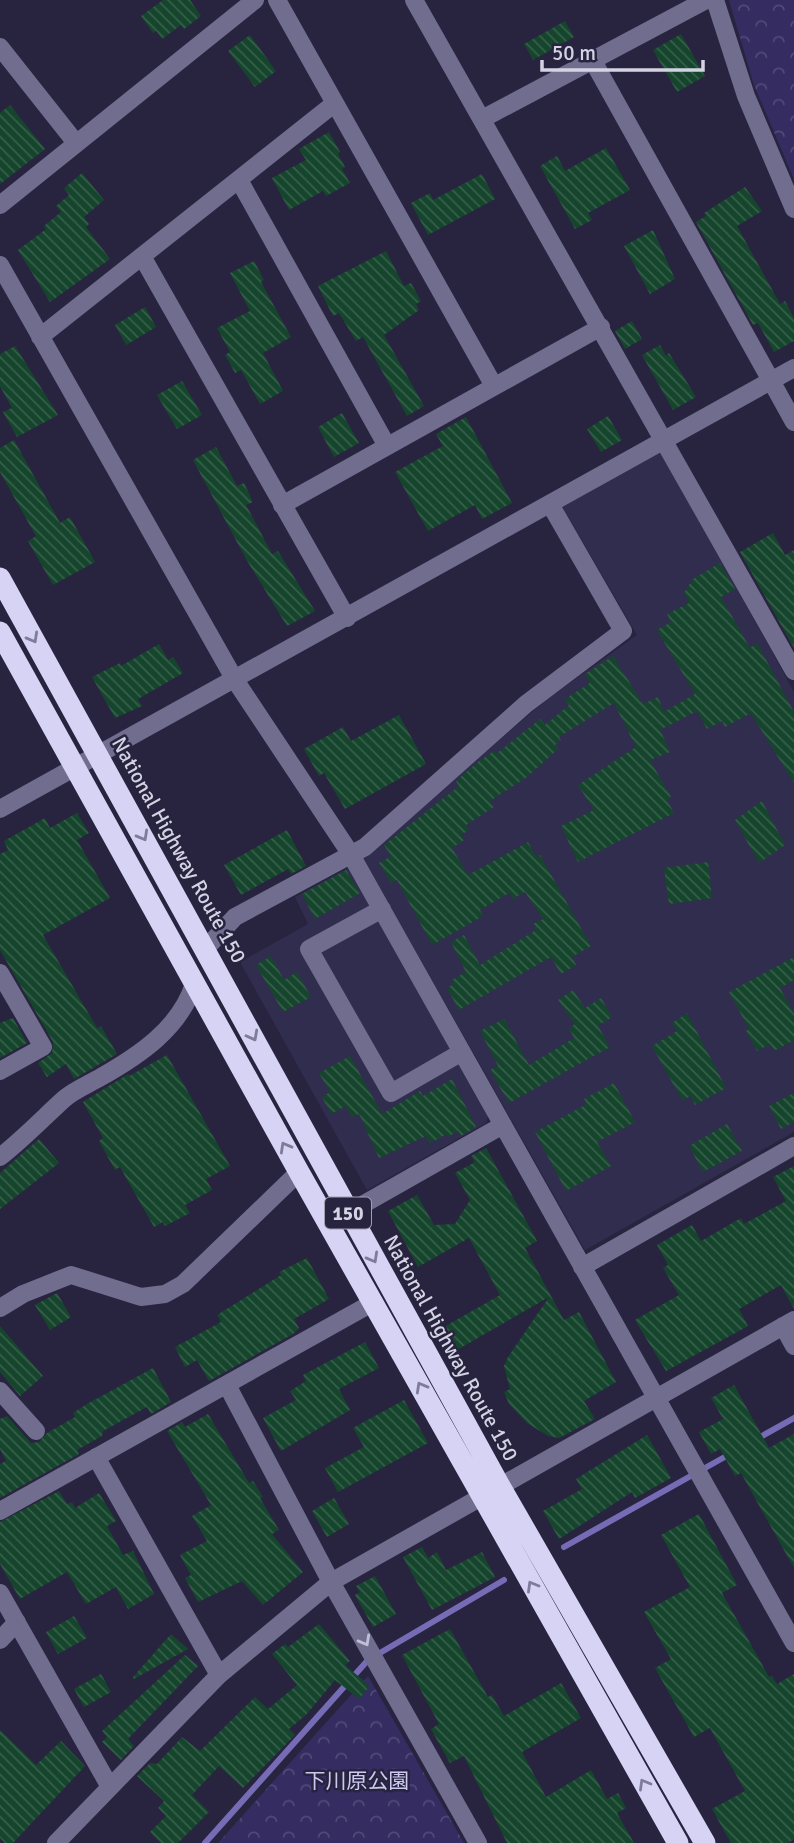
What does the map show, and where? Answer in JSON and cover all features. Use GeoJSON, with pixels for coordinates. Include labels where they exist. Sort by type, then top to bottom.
{"type":"FeatureCollection","features":[{"type":"Feature","properties":{"kind":"highway","name":"National Highway Route 150"},"geometry":{"type":"LineString","coordinates":[[0,578],[206,948],[678,1843]]}},
{"type":"Feature","properties":{"kind":"highway","name":"National Highway Route 150"},"geometry":{"type":"LineString","coordinates":[[0,632],[194,984],[374,1302],[705,1843]]}},
{"type":"Feature","properties":{"kind":"street"},"geometry":{"type":"LineString","coordinates":[[0,205],[254,0]]}},
{"type":"Feature","properties":{"kind":"street"},"geometry":{"type":"LineString","coordinates":[[277,0],[494,386]]}},
{"type":"Feature","properties":{"kind":"street"},"geometry":{"type":"LineString","coordinates":[[414,0],[794,671]]}},
{"type":"Feature","properties":{"kind":"street"},"geometry":{"type":"LineString","coordinates":[[482,119],[706,0]]}},
{"type":"Feature","properties":{"kind":"street"},"geometry":{"type":"LineString","coordinates":[[715,0],[746,96],[794,209]]}},
{"type":"Feature","properties":{"kind":"street"},"geometry":{"type":"LineString","coordinates":[[0,47],[76,144]]}},
{"type":"Feature","properties":{"kind":"street"},"geometry":{"type":"LineString","coordinates":[[593,61],[794,422]]}},
{"type":"Feature","properties":{"kind":"street"},"geometry":{"type":"LineString","coordinates":[[40,337],[143,258],[335,103]]}},
{"type":"Feature","properties":{"kind":"street"},"geometry":{"type":"LineString","coordinates":[[239,180],[387,446]]}},
{"type":"Feature","properties":{"kind":"street"},"geometry":{"type":"LineString","coordinates":[[143,258],[346,618]]}},
{"type":"Feature","properties":{"kind":"street"},"geometry":{"type":"LineString","coordinates":[[0,265],[234,680],[350,853],[794,1643]]}},
{"type":"Feature","properties":{"kind":"street"},"geometry":{"type":"LineString","coordinates":[[282,505],[600,327]]}},
{"type":"Feature","properties":{"kind":"street"},"geometry":{"type":"LineString","coordinates":[[0,809],[794,368]]}},
{"type":"Feature","properties":{"kind":"street"},"geometry":{"type":"LineString","coordinates":[[206,948],[236,916],[365,847],[526,704],[624,631],[550,504]]}},
{"type":"Feature","properties":{"kind":"street"},"geometry":{"type":"LineString","coordinates":[[382,909],[309,949],[391,1093],[462,1052]]}},
{"type":"Feature","properties":{"kind":"street"},"geometry":{"type":"LineString","coordinates":[[0,974],[43,1047],[0,1071]]}},
{"type":"Feature","properties":{"kind":"street"},"geometry":{"type":"LineString","coordinates":[[0,1157],[23,1140],[65,1097],[119,1065],[173,1024],[186,1007],[194,984]]}},
{"type":"Feature","properties":{"kind":"street"},"geometry":{"type":"LineString","coordinates":[[348,1213],[503,1125]]}},
{"type":"Feature","properties":{"kind":"street"},"geometry":{"type":"LineString","coordinates":[[582,1267],[794,1146]]}},
{"type":"Feature","properties":{"kind":"street"},"geometry":{"type":"LineString","coordinates":[[0,1308],[23,1294],[71,1275],[141,1297],[165,1293],[183,1284],[299,1172]]}},
{"type":"Feature","properties":{"kind":"street"},"geometry":{"type":"LineString","coordinates":[[0,1511],[374,1302]]}},
{"type":"Feature","properties":{"kind":"street"},"geometry":{"type":"LineString","coordinates":[[57,1843],[219,1675],[331,1582],[788,1323],[794,1346]]}},
{"type":"Feature","properties":{"kind":"street"},"geometry":{"type":"LineString","coordinates":[[227,1385],[331,1582],[478,1843]]}},
{"type":"Feature","properties":{"kind":"street"},"geometry":{"type":"LineString","coordinates":[[0,1391],[36,1431]]}},
{"type":"Feature","properties":{"kind":"street"},"geometry":{"type":"LineString","coordinates":[[96,1457],[219,1675]]}},
{"type":"Feature","properties":{"kind":"street"},"geometry":{"type":"LineString","coordinates":[[0,1593],[110,1787]]}},
{"type":"Feature","properties":{"kind":"street"},"geometry":{"type":"LineString","coordinates":[[0,1640],[17,1622]]}},
{"type":"Feature","properties":{"kind":"shaded area"},"geometry":{"type":"Polygon","coordinates":[[[661,450],[794,692],[794,1132],[585,1250],[363,858],[546,700],[637,635],[562,506],[661,450]]]}},
{"type":"Feature","properties":{"kind":"shaded area"},"geometry":{"type":"Polygon","coordinates":[[[350,867],[488,1115],[486,1123],[367,1190],[240,962],[308,924],[295,897],[350,867]]]}},
{"type":"Feature","properties":{"kind":"green space"},"geometry":{"type":"Polygon","coordinates":[[[729,0],[794,0],[794,179],[754,85],[729,0]]]}},
{"type":"Feature","properties":{"kind":"green space","name":"下川原公園"},"geometry":{"type":"Polygon","coordinates":[[[368,1676],[464,1843],[218,1843],[368,1676]]]}},
{"type":"Feature","properties":{"kind":"building"},"geometry":{"type":"Polygon","coordinates":[[[163,0],[190,0],[201,16],[184,29],[181,25],[162,39],[156,31],[153,33],[141,16],[163,0]]]}},
{"type":"Feature","properties":{"kind":"building"},"geometry":{"type":"Polygon","coordinates":[[[565,21],[574,37],[533,60],[524,44],[565,21]]]}},
{"type":"Feature","properties":{"kind":"building"},"geometry":{"type":"Polygon","coordinates":[[[681,34],[705,76],[677,92],[653,50],[681,34]]]}},
{"type":"Feature","properties":{"kind":"building"},"geometry":{"type":"Polygon","coordinates":[[[250,35],[276,71],[255,87],[228,51],[250,35]]]}},
{"type":"Feature","properties":{"kind":"building"},"geometry":{"type":"Polygon","coordinates":[[[10,105],[45,149],[0,184],[0,113],[10,105]]]}},
{"type":"Feature","properties":{"kind":"building"},"geometry":{"type":"Polygon","coordinates":[[[329,132],[340,152],[338,154],[345,167],[342,169],[350,183],[326,196],[323,191],[289,210],[272,178],[306,160],[299,149],[329,132]]]}},
{"type":"Feature","properties":{"kind":"building"},"geometry":{"type":"Polygon","coordinates":[[[606,148],[630,190],[588,213],[592,220],[575,229],[540,166],[557,156],[565,171],[606,148]]]}},
{"type":"Feature","properties":{"kind":"building"},"geometry":{"type":"Polygon","coordinates":[[[82,173],[104,200],[84,217],[89,224],[86,227],[110,259],[50,302],[18,250],[46,229],[44,226],[61,212],[56,206],[69,195],[64,188],[82,173]]]}},
{"type":"Feature","properties":{"kind":"building"},"geometry":{"type":"Polygon","coordinates":[[[482,174],[495,199],[428,235],[411,203],[430,193],[433,200],[482,174]]]}},
{"type":"Feature","properties":{"kind":"building"},"geometry":{"type":"Polygon","coordinates":[[[745,187],[762,211],[737,226],[780,304],[785,301],[794,318],[794,341],[774,352],[758,323],[753,325],[696,222],[706,216],[704,213],[745,187]]]}},
{"type":"Feature","properties":{"kind":"building"},"geometry":{"type":"Polygon","coordinates":[[[653,230],[675,279],[650,294],[624,246],[653,230]]]}},
{"type":"Feature","properties":{"kind":"building"},"geometry":{"type":"Polygon","coordinates":[[[386,251],[404,286],[411,283],[421,301],[416,304],[419,310],[384,335],[424,406],[407,416],[363,337],[356,341],[339,313],[333,316],[318,286],[386,251]]]}},
{"type":"Feature","properties":{"kind":"building"},"geometry":{"type":"Polygon","coordinates":[[[254,261],[264,280],[261,282],[291,337],[263,353],[283,391],[260,404],[241,370],[235,373],[225,355],[230,352],[217,328],[250,311],[230,273],[254,261]]]}},
{"type":"Feature","properties":{"kind":"building"},"geometry":{"type":"Polygon","coordinates":[[[145,307],[156,327],[126,345],[115,325],[145,307]]]}},
{"type":"Feature","properties":{"kind":"building"},"geometry":{"type":"Polygon","coordinates":[[[632,321],[642,339],[625,349],[615,331],[632,321]]]}},
{"type":"Feature","properties":{"kind":"building"},"geometry":{"type":"Polygon","coordinates":[[[660,345],[666,356],[669,353],[696,397],[673,410],[642,355],[660,345]]]}},
{"type":"Feature","properties":{"kind":"building"},"geometry":{"type":"Polygon","coordinates":[[[15,346],[58,415],[17,437],[3,412],[12,408],[0,386],[0,354],[15,346]]]}},
{"type":"Feature","properties":{"kind":"building"},"geometry":{"type":"Polygon","coordinates":[[[182,381],[202,415],[177,429],[157,395],[182,381]]]}},
{"type":"Feature","properties":{"kind":"building"},"geometry":{"type":"Polygon","coordinates":[[[342,413],[359,443],[334,457],[318,427],[342,413]]]}},
{"type":"Feature","properties":{"kind":"building"},"geometry":{"type":"Polygon","coordinates":[[[608,416],[622,440],[601,452],[587,429],[608,416]]]}},
{"type":"Feature","properties":{"kind":"building"},"geometry":{"type":"Polygon","coordinates":[[[466,417],[512,503],[482,519],[475,505],[428,531],[395,472],[443,446],[436,434],[466,417]]]}},
{"type":"Feature","properties":{"kind":"building"},"geometry":{"type":"Polygon","coordinates":[[[14,440],[60,523],[70,517],[95,562],[53,585],[28,541],[36,536],[0,472],[0,448],[14,440]]]}},
{"type":"Feature","properties":{"kind":"building"},"geometry":{"type":"Polygon","coordinates":[[[216,447],[237,486],[244,483],[253,502],[246,505],[272,554],[278,551],[315,611],[287,626],[246,559],[193,460],[216,447]]]}},
{"type":"Feature","properties":{"kind":"building"},"geometry":{"type":"Polygon","coordinates":[[[773,533],[785,555],[794,550],[794,648],[740,552],[773,533]]]}},
{"type":"Feature","properties":{"kind":"building"},"geometry":{"type":"Polygon","coordinates":[[[720,563],[735,589],[721,597],[750,648],[757,643],[794,712],[794,783],[751,713],[725,727],[722,721],[707,729],[697,711],[660,730],[670,752],[650,760],[671,797],[667,800],[674,813],[578,862],[561,826],[594,810],[578,785],[636,747],[614,703],[559,737],[561,740],[555,745],[558,749],[527,777],[490,801],[494,807],[466,825],[469,830],[461,835],[464,840],[452,848],[468,875],[528,842],[536,857],[540,855],[591,946],[572,957],[576,965],[561,974],[551,957],[459,1010],[447,988],[454,984],[452,980],[466,972],[451,942],[464,935],[480,965],[536,930],[533,924],[543,919],[525,892],[512,899],[509,893],[480,910],[483,916],[432,945],[397,880],[391,883],[379,863],[391,856],[384,845],[459,786],[456,781],[479,761],[494,751],[496,754],[540,719],[545,725],[569,705],[565,699],[590,683],[585,674],[613,656],[643,704],[658,697],[664,712],[695,694],[657,630],[671,622],[667,614],[689,603],[684,593],[693,579],[720,563]]]}},
{"type":"Feature","properties":{"kind":"building"},"geometry":{"type":"Polygon","coordinates":[[[159,644],[168,660],[173,657],[183,673],[138,699],[142,706],[115,718],[92,677],[120,663],[121,666],[159,644]]]}},
{"type":"Feature","properties":{"kind":"building"},"geometry":{"type":"Polygon","coordinates":[[[399,715],[426,764],[345,809],[324,773],[319,776],[304,749],[343,727],[351,741],[399,715]]]}},
{"type":"Feature","properties":{"kind":"building"},"geometry":{"type":"Polygon","coordinates":[[[762,801],[785,845],[759,863],[735,820],[762,801]]]}},
{"type":"Feature","properties":{"kind":"building"},"geometry":{"type":"Polygon","coordinates":[[[77,813],[89,833],[77,840],[110,898],[43,935],[97,1028],[101,1026],[117,1054],[74,1079],[66,1064],[47,1077],[38,1063],[52,1053],[53,1042],[0,950],[0,854],[8,850],[4,841],[45,818],[50,828],[77,813]]]}},
{"type":"Feature","properties":{"kind":"building"},"geometry":{"type":"Polygon","coordinates":[[[287,830],[306,866],[291,874],[288,869],[241,895],[224,865],[287,830]]]}},
{"type":"Feature","properties":{"kind":"building"},"geometry":{"type":"Polygon","coordinates":[[[708,862],[712,898],[669,904],[664,868],[708,862]]]}},
{"type":"Feature","properties":{"kind":"building"},"geometry":{"type":"Polygon","coordinates":[[[346,870],[360,893],[315,919],[302,894],[346,870]]]}},
{"type":"Feature","properties":{"kind":"building"},"geometry":{"type":"Polygon","coordinates":[[[271,956],[284,980],[297,972],[311,997],[283,1012],[256,965],[271,956]]]}},
{"type":"Feature","properties":{"kind":"building"},"geometry":{"type":"Polygon","coordinates":[[[794,957],[794,980],[780,988],[794,1014],[794,1040],[774,1051],[770,1044],[757,1051],[746,1031],[749,1029],[729,992],[794,957]]]}},
{"type":"Feature","properties":{"kind":"building"},"geometry":{"type":"Polygon","coordinates":[[[573,990],[585,1008],[601,998],[612,1017],[598,1026],[610,1047],[509,1103],[490,1070],[498,1066],[480,1031],[504,1019],[529,1065],[574,1038],[569,1028],[575,1024],[558,1000],[573,990]]]}},
{"type":"Feature","properties":{"kind":"building"},"geometry":{"type":"Polygon","coordinates":[[[687,1013],[726,1088],[695,1105],[691,1096],[682,1100],[652,1046],[677,1031],[672,1023],[687,1013]]]}},
{"type":"Feature","properties":{"kind":"building"},"geometry":{"type":"Polygon","coordinates":[[[13,1018],[27,1043],[0,1058],[0,1023],[13,1018]]]}},
{"type":"Feature","properties":{"kind":"building"},"geometry":{"type":"Polygon","coordinates":[[[167,1055],[230,1166],[206,1179],[212,1190],[185,1205],[190,1213],[165,1226],[163,1222],[154,1227],[120,1167],[115,1170],[99,1141],[103,1138],[83,1102],[128,1074],[129,1076],[167,1055]]]}},
{"type":"Feature","properties":{"kind":"building"},"geometry":{"type":"Polygon","coordinates":[[[350,1056],[382,1114],[420,1091],[423,1096],[452,1079],[476,1127],[461,1136],[458,1131],[430,1143],[426,1136],[379,1158],[359,1114],[352,1117],[346,1106],[331,1114],[322,1097],[330,1092],[319,1073],[350,1056]]]}},
{"type":"Feature","properties":{"kind":"building"},"geometry":{"type":"Polygon","coordinates":[[[614,1083],[635,1122],[597,1142],[611,1166],[566,1191],[535,1132],[587,1104],[584,1099],[614,1083]]]}},
{"type":"Feature","properties":{"kind":"building"},"geometry":{"type":"Polygon","coordinates":[[[794,1093],[794,1122],[781,1129],[769,1106],[794,1093]]]}},
{"type":"Feature","properties":{"kind":"building"},"geometry":{"type":"Polygon","coordinates":[[[727,1124],[742,1151],[703,1172],[689,1146],[727,1124]]]}},
{"type":"Feature","properties":{"kind":"building"},"geometry":{"type":"Polygon","coordinates":[[[39,1139],[59,1163],[0,1209],[0,1173],[39,1139]]]}},
{"type":"Feature","properties":{"kind":"building"},"geometry":{"type":"Polygon","coordinates":[[[486,1148],[537,1241],[525,1248],[564,1320],[579,1312],[616,1382],[584,1401],[595,1419],[559,1438],[548,1436],[527,1423],[509,1404],[504,1392],[510,1389],[504,1366],[508,1357],[549,1297],[457,1350],[444,1327],[500,1295],[469,1238],[418,1267],[388,1211],[417,1195],[434,1225],[455,1224],[470,1200],[455,1173],[475,1162],[471,1156],[486,1148]]]}},
{"type":"Feature","properties":{"kind":"building"},"geometry":{"type":"Polygon","coordinates":[[[794,1166],[794,1309],[781,1285],[739,1309],[748,1326],[666,1371],[635,1320],[679,1295],[663,1268],[668,1265],[657,1245],[692,1225],[701,1241],[741,1218],[744,1224],[786,1201],[773,1177],[794,1166]]]}},
{"type":"Feature","properties":{"kind":"building"},"geometry":{"type":"Polygon","coordinates":[[[307,1258],[329,1299],[294,1319],[299,1328],[293,1334],[209,1381],[197,1360],[185,1367],[175,1347],[221,1322],[217,1315],[281,1275],[279,1272],[307,1258]]]}},
{"type":"Feature","properties":{"kind":"building"},"geometry":{"type":"Polygon","coordinates":[[[57,1293],[71,1317],[50,1330],[35,1305],[57,1293]]]}},
{"type":"Feature","properties":{"kind":"building"},"geometry":{"type":"Polygon","coordinates":[[[0,1326],[43,1376],[20,1396],[0,1372],[0,1326]]]}},
{"type":"Feature","properties":{"kind":"building"},"geometry":{"type":"Polygon","coordinates":[[[365,1342],[379,1368],[339,1389],[350,1410],[281,1451],[263,1418],[296,1400],[290,1391],[306,1381],[303,1375],[365,1342]]]}},
{"type":"Feature","properties":{"kind":"building"},"geometry":{"type":"Polygon","coordinates":[[[153,1368],[171,1402],[151,1414],[147,1407],[103,1431],[102,1436],[77,1450],[79,1454],[0,1498],[0,1464],[6,1461],[0,1449],[0,1419],[7,1416],[31,1443],[39,1442],[47,1433],[75,1417],[73,1413],[153,1368]]]}},
{"type":"Feature","properties":{"kind":"building"},"geometry":{"type":"Polygon","coordinates":[[[734,1385],[769,1448],[794,1434],[794,1568],[741,1473],[735,1476],[720,1449],[711,1454],[699,1432],[723,1419],[711,1398],[734,1385]]]}},
{"type":"Feature","properties":{"kind":"building"},"geometry":{"type":"Polygon","coordinates":[[[404,1400],[428,1443],[338,1492],[325,1468],[364,1447],[353,1428],[404,1400]]]}},
{"type":"Feature","properties":{"kind":"building"},"geometry":{"type":"Polygon","coordinates":[[[208,1414],[249,1483],[253,1481],[263,1497],[260,1498],[279,1530],[272,1534],[303,1572],[263,1605],[242,1581],[198,1602],[185,1578],[191,1575],[180,1555],[207,1541],[192,1516],[211,1505],[167,1431],[182,1422],[185,1427],[208,1414]]]}},
{"type":"Feature","properties":{"kind":"building"},"geometry":{"type":"Polygon","coordinates":[[[647,1435],[671,1478],[635,1498],[632,1492],[559,1539],[543,1511],[582,1489],[576,1479],[647,1435]]]}},
{"type":"Feature","properties":{"kind":"building"},"geometry":{"type":"Polygon","coordinates":[[[59,1491],[67,1504],[72,1502],[75,1508],[99,1493],[116,1521],[107,1526],[123,1555],[133,1551],[154,1594],[128,1609],[116,1587],[86,1604],[67,1572],[20,1599],[0,1564],[0,1522],[59,1491]]]}},
{"type":"Feature","properties":{"kind":"building"},"geometry":{"type":"Polygon","coordinates":[[[334,1498],[349,1524],[327,1537],[312,1511],[334,1498]]]}},
{"type":"Feature","properties":{"kind":"building"},"geometry":{"type":"Polygon","coordinates":[[[699,1514],[737,1585],[722,1593],[769,1677],[772,1676],[777,1684],[794,1674],[794,1839],[788,1843],[731,1843],[712,1809],[745,1791],[710,1728],[694,1737],[655,1668],[671,1659],[644,1612],[690,1587],[661,1535],[699,1514]]]}},
{"type":"Feature","properties":{"kind":"building"},"geometry":{"type":"Polygon","coordinates":[[[422,1547],[428,1558],[437,1552],[446,1570],[482,1552],[495,1577],[432,1610],[403,1557],[422,1547]]]}},
{"type":"Feature","properties":{"kind":"building"},"geometry":{"type":"Polygon","coordinates":[[[375,1576],[396,1614],[373,1627],[355,1595],[360,1592],[356,1586],[375,1576]]]}},
{"type":"Feature","properties":{"kind":"building"},"geometry":{"type":"Polygon","coordinates":[[[74,1616],[87,1638],[58,1654],[46,1632],[74,1616]]]}},
{"type":"Feature","properties":{"kind":"building"},"geometry":{"type":"Polygon","coordinates":[[[319,1624],[350,1661],[345,1665],[370,1686],[359,1699],[335,1680],[306,1715],[289,1729],[295,1735],[243,1788],[219,1766],[192,1795],[209,1812],[178,1843],[161,1843],[150,1832],[166,1816],[158,1808],[164,1801],[137,1776],[150,1763],[157,1764],[182,1737],[200,1751],[255,1697],[268,1709],[297,1685],[272,1654],[285,1644],[288,1647],[319,1624]]]}},
{"type":"Feature","properties":{"kind":"building"},"geometry":{"type":"Polygon","coordinates":[[[450,1629],[488,1697],[492,1695],[504,1716],[561,1683],[581,1718],[522,1752],[546,1797],[591,1770],[607,1799],[618,1793],[626,1808],[617,1813],[634,1843],[507,1843],[464,1756],[450,1763],[431,1729],[439,1724],[402,1655],[450,1629]]]}},
{"type":"Feature","properties":{"kind":"building"},"geometry":{"type":"Polygon","coordinates":[[[171,1634],[188,1649],[134,1679],[133,1677],[171,1634]]]}},
{"type":"Feature","properties":{"kind":"building"},"geometry":{"type":"Polygon","coordinates":[[[185,1655],[198,1666],[128,1739],[134,1746],[121,1760],[102,1742],[107,1737],[102,1731],[185,1655]]]}},
{"type":"Feature","properties":{"kind":"building"},"geometry":{"type":"Polygon","coordinates":[[[101,1674],[111,1692],[84,1707],[74,1689],[101,1674]]]}},
{"type":"Feature","properties":{"kind":"building"},"geometry":{"type":"Polygon","coordinates":[[[0,1730],[36,1765],[61,1741],[85,1766],[13,1843],[5,1843],[0,1838],[0,1730]]]}},
{"type":"Feature","properties":{"kind":"waterway"},"geometry":{"type":"LineString","coordinates":[[755,1440],[794,1418]]}},
{"type":"Feature","properties":{"kind":"waterway"},"geometry":{"type":"LineString","coordinates":[[564,1547],[730,1454]]}},
{"type":"Feature","properties":{"kind":"waterway"},"geometry":{"type":"LineString","coordinates":[[205,1843],[368,1660],[504,1580]]}}]}
